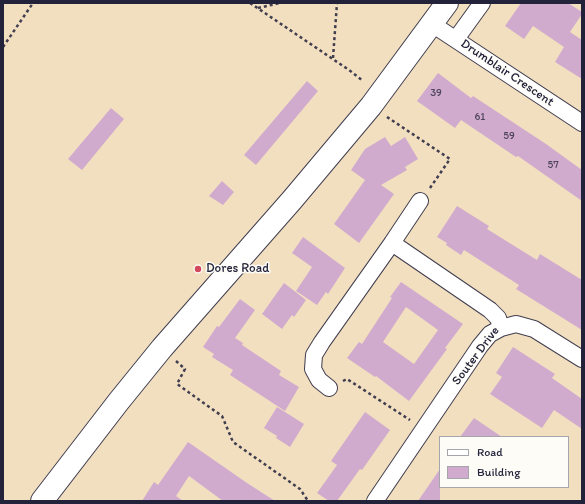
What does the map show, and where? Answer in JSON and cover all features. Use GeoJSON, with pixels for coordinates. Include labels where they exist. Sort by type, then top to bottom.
{"type":"FeatureCollection","features":[{"type":"Feature","properties":{"kind":"main road"},"geometry":{"type":"LineString","coordinates":[[42,501],[119,400],[162,348],[292,200],[375,100],[447,3]]}},
{"type":"Feature","properties":{"kind":"street"},"geometry":{"type":"LineString","coordinates":[[456,39],[482,3]]}},
{"type":"Feature","properties":{"kind":"street","name":"Drumblair Crescent"},"geometry":{"type":"LineString","coordinates":[[432,24],[582,123]]}},
{"type":"Feature","properties":{"kind":"street"},"geometry":{"type":"LineString","coordinates":[[329,388],[319,380],[313,369],[314,356],[322,342],[420,201]]}},
{"type":"Feature","properties":{"kind":"street","name":"Souter Drive"},"geometry":{"type":"LineString","coordinates":[[375,501],[480,346],[490,334],[501,328],[498,318],[490,310],[392,243]]}},
{"type":"Feature","properties":{"kind":"street"},"geometry":{"type":"LineString","coordinates":[[501,328],[516,324],[534,330],[582,359]]}},
{"type":"Feature","properties":{"kind":"path"},"geometry":{"type":"LineString","coordinates":[[3,47],[33,3]]}},
{"type":"Feature","properties":{"kind":"path"},"geometry":{"type":"LineString","coordinates":[[250,3],[350,70],[375,100],[450,159],[420,201]]}},
{"type":"Feature","properties":{"kind":"path"},"geometry":{"type":"LineString","coordinates":[[257,8],[280,3]]}},
{"type":"Feature","properties":{"kind":"path"},"geometry":{"type":"LineString","coordinates":[[333,59],[337,3]]}},
{"type":"Feature","properties":{"kind":"path"},"geometry":{"type":"LineString","coordinates":[[162,348],[186,369],[177,384],[222,416],[233,442],[300,489],[308,501]]}},
{"type":"Feature","properties":{"kind":"path"},"geometry":{"type":"LineString","coordinates":[[329,388],[347,379],[424,429]]}},
{"type":"Feature","properties":{"kind":"building"},"geometry":{"type":"Polygon","coordinates":[[[521,3],[568,3],[582,12],[570,32],[582,40],[582,79],[555,62],[564,47],[533,26],[524,39],[505,26],[521,3]]]}},
{"type":"Feature","properties":{"kind":"building"},"geometry":{"type":"Polygon","coordinates":[[[438,73],[471,98],[473,96],[546,144],[582,170],[582,201],[518,156],[516,157],[461,120],[455,128],[417,101],[438,73]]]}},
{"type":"Feature","properties":{"kind":"building"},"geometry":{"type":"Polygon","coordinates":[[[307,81],[318,91],[256,165],[244,155],[307,81]]]}},
{"type":"Feature","properties":{"kind":"building"},"geometry":{"type":"Polygon","coordinates":[[[111,108],[124,119],[82,170],[68,159],[111,108]]]}},
{"type":"Feature","properties":{"kind":"building"},"geometry":{"type":"Polygon","coordinates":[[[385,137],[391,146],[405,137],[418,159],[405,167],[407,170],[381,185],[394,194],[359,243],[334,224],[365,180],[351,170],[365,149],[385,137]]]}},
{"type":"Feature","properties":{"kind":"building"},"geometry":{"type":"Polygon","coordinates":[[[222,181],[234,192],[223,205],[209,196],[222,181]]]}},
{"type":"Feature","properties":{"kind":"building"},"geometry":{"type":"Polygon","coordinates":[[[457,206],[489,226],[487,229],[537,260],[540,254],[582,280],[582,330],[516,289],[519,285],[464,250],[461,255],[437,237],[457,206]]]}},
{"type":"Feature","properties":{"kind":"building"},"geometry":{"type":"Polygon","coordinates":[[[303,237],[345,268],[328,294],[326,292],[317,305],[296,291],[312,267],[292,253],[303,237]]]}},
{"type":"Feature","properties":{"kind":"building"},"geometry":{"type":"Polygon","coordinates":[[[401,282],[463,324],[445,348],[447,349],[409,401],[376,376],[375,377],[347,358],[359,342],[362,344],[392,298],[390,297],[401,282]],[[406,307],[383,342],[414,364],[438,330],[406,307]]]}},
{"type":"Feature","properties":{"kind":"building"},"geometry":{"type":"Polygon","coordinates":[[[284,283],[306,300],[294,317],[292,315],[282,329],[262,314],[284,283]]]}},
{"type":"Feature","properties":{"kind":"building"},"geometry":{"type":"Polygon","coordinates":[[[240,299],[255,310],[235,338],[243,343],[242,345],[281,371],[279,375],[299,387],[285,411],[230,375],[233,370],[212,357],[214,354],[203,347],[217,326],[219,327],[240,299]]]}},
{"type":"Feature","properties":{"kind":"building"},"geometry":{"type":"Polygon","coordinates":[[[513,347],[555,374],[552,378],[582,399],[582,429],[554,410],[542,428],[490,394],[502,377],[496,373],[513,347]]]}},
{"type":"Feature","properties":{"kind":"building"},"geometry":{"type":"Polygon","coordinates":[[[277,407],[304,424],[290,447],[276,438],[277,436],[264,428],[277,407]]]}},
{"type":"Feature","properties":{"kind":"building"},"geometry":{"type":"Polygon","coordinates":[[[365,412],[390,430],[362,470],[360,469],[337,501],[329,501],[317,493],[337,465],[331,461],[365,412]]]}},
{"type":"Feature","properties":{"kind":"building"},"geometry":{"type":"Polygon","coordinates":[[[474,418],[501,436],[461,436],[474,418]]]}},
{"type":"Feature","properties":{"kind":"building"},"geometry":{"type":"Polygon","coordinates":[[[188,442],[275,501],[223,501],[189,476],[176,496],[183,501],[142,501],[154,482],[158,485],[188,442]]]}},
{"type":"Feature","properties":{"kind":"building"},"geometry":{"type":"Polygon","coordinates":[[[439,470],[440,501],[418,501],[439,470]]]}},
{"type":"Feature","properties":{"kind":"place","name":"Dores Road"},"geometry":{"type":"Point","coordinates":[198,269]}}]}
